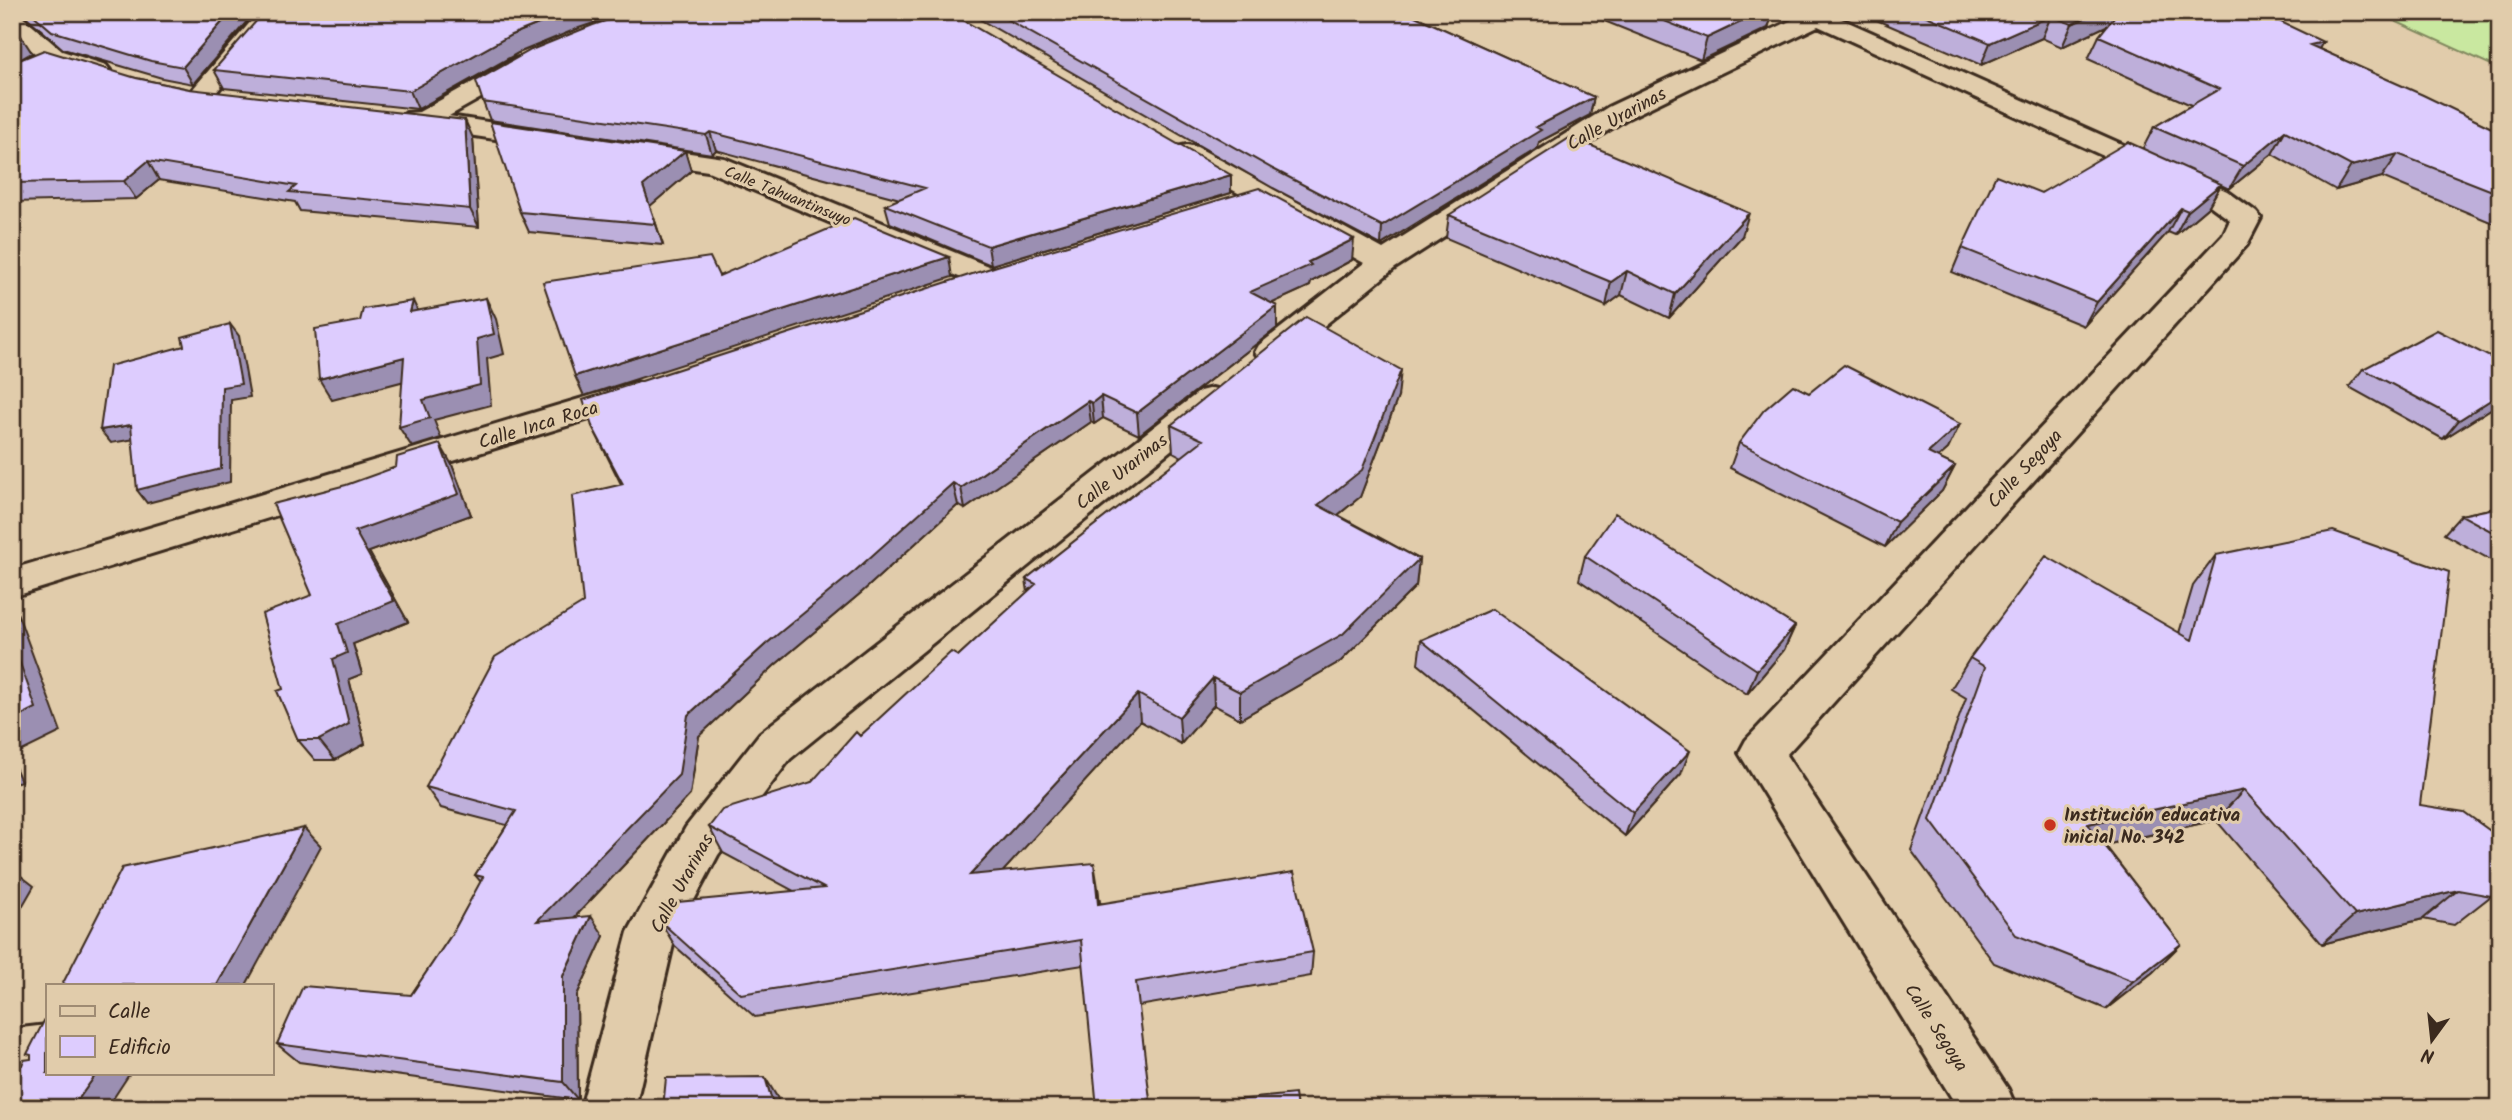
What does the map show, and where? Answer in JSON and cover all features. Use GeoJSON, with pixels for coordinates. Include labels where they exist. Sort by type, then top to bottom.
{"type":"FeatureCollection","features":[{"type":"Feature","properties":{"kind":"street"},"geometry":{"type":"LineString","coordinates":[[202,96],[272,12]]}},
{"type":"Feature","properties":{"kind":"street","name":"Calle Urarinas"},"geometry":{"type":"LineString","coordinates":[[608,1108],[652,932],[702,841],[775,746],[1384,262],[1604,108],[1802,18]]}},
{"type":"Feature","properties":{"kind":"street","name":"Calle Segoya"},"geometry":{"type":"LineString","coordinates":[[1802,18],[2217,197],[2246,218],[2236,239],[1761,753],[1989,1108]]}},
{"type":"Feature","properties":{"kind":"street"},"geometry":{"type":"LineString","coordinates":[[12,20],[43,61],[118,76]]}},
{"type":"Feature","properties":{"kind":"street"},"geometry":{"type":"LineString","coordinates":[[424,120],[540,55]]}},
{"type":"Feature","properties":{"kind":"street"},"geometry":{"type":"LineString","coordinates":[[384,116],[569,142]]}},
{"type":"Feature","properties":{"kind":"street"},"geometry":{"type":"LineString","coordinates":[[1168,142],[1384,262]]}},
{"type":"Feature","properties":{"kind":"street","name":"Calle Tahuantinsuyo"},"geometry":{"type":"LineString","coordinates":[[608,148],[714,164],[1002,274],[950,290]]}},
{"type":"Feature","properties":{"kind":"street"},"geometry":{"type":"LineString","coordinates":[[1223,208],[1262,196]]}},
{"type":"Feature","properties":{"kind":"street","name":"Calle Inca Roca"},"geometry":{"type":"LineString","coordinates":[[12,583],[663,384]]}},
{"type":"Feature","properties":{"kind":"street"},"geometry":{"type":"LineString","coordinates":[[12,1054],[46,1050]]}},
{"type":"Feature","properties":{"kind":"green space"},"geometry":{"type":"Polygon","coordinates":[[[2406,12],[2500,12],[2500,69],[2386,17],[2406,12]]]}},
{"type":"Feature","properties":{"kind":"building"},"geometry":{"type":"Polygon","coordinates":[[[30,12],[231,12],[183,67],[151,61],[52,31],[30,12]]]}},
{"type":"Feature","properties":{"kind":"building"},"geometry":{"type":"Polygon","coordinates":[[[264,12],[568,12],[511,35],[410,91],[214,70],[264,12]]]}},
{"type":"Feature","properties":{"kind":"building"},"geometry":{"type":"Polygon","coordinates":[[[633,12],[949,12],[1231,175],[988,246],[885,205],[925,188],[710,132],[706,135],[483,102],[476,81],[531,50],[633,12]]]}},
{"type":"Feature","properties":{"kind":"building"},"geometry":{"type":"Polygon","coordinates":[[[994,12],[1406,12],[1594,97],[1536,127],[1541,130],[1382,226],[1273,169],[994,12]]]}},
{"type":"Feature","properties":{"kind":"building"},"geometry":{"type":"Polygon","coordinates":[[[1642,12],[1762,12],[1707,38],[1642,12]]]}},
{"type":"Feature","properties":{"kind":"building"},"geometry":{"type":"Polygon","coordinates":[[[1917,12],[2098,12],[2072,24],[2051,16],[1990,43],[1917,12]]]}},
{"type":"Feature","properties":{"kind":"building"},"geometry":{"type":"Polygon","coordinates":[[[2118,12],[2260,12],[2323,42],[2310,45],[2500,132],[2500,194],[2398,154],[2351,166],[2285,131],[2243,166],[2154,127],[2219,89],[2099,36],[2118,12]]]}},
{"type":"Feature","properties":{"kind":"building"},"geometry":{"type":"Polygon","coordinates":[[[12,29],[21,36],[12,41],[12,29]]]}},
{"type":"Feature","properties":{"kind":"building"},"geometry":{"type":"Polygon","coordinates":[[[44,50],[136,78],[189,89],[465,120],[470,209],[289,192],[296,186],[148,161],[124,181],[12,183],[12,63],[44,50]]]}},
{"type":"Feature","properties":{"kind":"building"},"geometry":{"type":"Polygon","coordinates":[[[490,122],[685,151],[643,186],[656,224],[520,212],[490,122]]]}},
{"type":"Feature","properties":{"kind":"building"},"geometry":{"type":"Polygon","coordinates":[[[1571,137],[1749,213],[1675,294],[1627,271],[1611,282],[1449,215],[1571,137]]]}},
{"type":"Feature","properties":{"kind":"building"},"geometry":{"type":"Polygon","coordinates":[[[2128,142],[2221,184],[2188,211],[2181,208],[2097,302],[1962,248],[1996,175],[2041,193],[2128,142]]]}},
{"type":"Feature","properties":{"kind":"building"},"geometry":{"type":"Polygon","coordinates":[[[1259,188],[1354,239],[1308,262],[1311,265],[1250,292],[1277,306],[1137,413],[1101,396],[1092,403],[1088,401],[961,488],[953,483],[688,715],[679,775],[537,921],[591,916],[563,976],[563,1082],[277,1044],[303,986],[411,995],[452,934],[483,877],[475,875],[516,811],[426,787],[495,657],[583,603],[572,496],[623,484],[592,426],[583,400],[997,266],[1259,188]]]}},
{"type":"Feature","properties":{"kind":"building"},"geometry":{"type":"Polygon","coordinates":[[[854,218],[949,257],[575,376],[543,282],[710,257],[719,276],[854,218]]]}},
{"type":"Feature","properties":{"kind":"building"},"geometry":{"type":"Polygon","coordinates":[[[486,298],[494,334],[477,339],[480,385],[423,400],[430,418],[399,427],[404,357],[319,379],[315,329],[360,321],[363,309],[413,301],[410,312],[486,298]]]}},
{"type":"Feature","properties":{"kind":"building"},"geometry":{"type":"Polygon","coordinates":[[[1306,317],[1401,370],[1362,470],[1318,505],[1419,559],[1343,634],[1240,692],[1213,678],[1179,717],[1138,694],[970,875],[1094,863],[1098,904],[1294,872],[1313,952],[1136,982],[1151,1108],[1097,1108],[1081,940],[741,994],[660,921],[667,903],[824,888],[709,827],[722,810],[812,782],[856,732],[860,736],[951,652],[958,656],[1036,584],[1026,579],[1203,440],[1171,425],[1306,317]]]}},
{"type":"Feature","properties":{"kind":"building"},"geometry":{"type":"Polygon","coordinates":[[[230,324],[241,384],[222,387],[221,469],[137,490],[131,425],[100,430],[109,366],[184,346],[182,337],[230,324]]]}},
{"type":"Feature","properties":{"kind":"building"},"geometry":{"type":"Polygon","coordinates":[[[2437,330],[2500,362],[2500,394],[2459,420],[2363,369],[2437,330]]]}},
{"type":"Feature","properties":{"kind":"building"},"geometry":{"type":"Polygon","coordinates":[[[1844,365],[1960,424],[1928,453],[1955,466],[1897,522],[1739,443],[1764,410],[1793,385],[1809,393],[1844,365]]]}},
{"type":"Feature","properties":{"kind":"building"},"geometry":{"type":"Polygon","coordinates":[[[440,444],[459,494],[355,531],[394,601],[338,624],[347,653],[333,659],[349,724],[319,740],[298,740],[277,691],[283,689],[262,614],[312,595],[273,504],[346,485],[396,467],[397,457],[440,444]]]}},
{"type":"Feature","properties":{"kind":"building"},"geometry":{"type":"Polygon","coordinates":[[[2500,507],[2500,536],[2461,515],[2500,507]]]}},
{"type":"Feature","properties":{"kind":"building"},"geometry":{"type":"Polygon","coordinates":[[[1615,513],[1795,626],[1757,670],[1585,556],[1615,513]]]}},
{"type":"Feature","properties":{"kind":"building"},"geometry":{"type":"Polygon","coordinates":[[[2333,531],[2449,572],[2420,805],[2464,812],[2500,838],[2500,882],[2491,896],[2458,890],[2355,915],[2244,790],[2088,824],[2181,944],[2133,981],[2016,935],[1930,820],[1985,667],[1970,658],[2046,556],[2192,640],[2216,555],[2333,531]]]}},
{"type":"Feature","properties":{"kind":"building"},"geometry":{"type":"Polygon","coordinates":[[[1492,609],[1690,751],[1633,813],[1421,640],[1492,609]]]}},
{"type":"Feature","properties":{"kind":"building"},"geometry":{"type":"Polygon","coordinates":[[[12,641],[36,708],[12,720],[12,641]]]}},
{"type":"Feature","properties":{"kind":"building"},"geometry":{"type":"Polygon","coordinates":[[[304,828],[218,984],[63,984],[122,868],[304,828]]]}},
{"type":"Feature","properties":{"kind":"building"},"geometry":{"type":"Polygon","coordinates":[[[46,1017],[46,1074],[96,1074],[72,1108],[12,1108],[12,1065],[22,1065],[24,1060],[31,1059],[31,1055],[27,1054],[46,1017]]]}},
{"type":"Feature","properties":{"kind":"building"},"geometry":{"type":"Polygon","coordinates":[[[765,1077],[774,1108],[663,1108],[666,1078],[765,1077]]]}},
{"type":"Feature","properties":{"kind":"building"},"geometry":{"type":"Polygon","coordinates":[[[1295,1094],[1297,1108],[1208,1108],[1207,1103],[1295,1094]]]}},
{"type":"Feature","properties":{"kind":"place","name":"Institución educativa inicial No. 342"},"geometry":{"type":"Point","coordinates":[2050,825]}}]}
